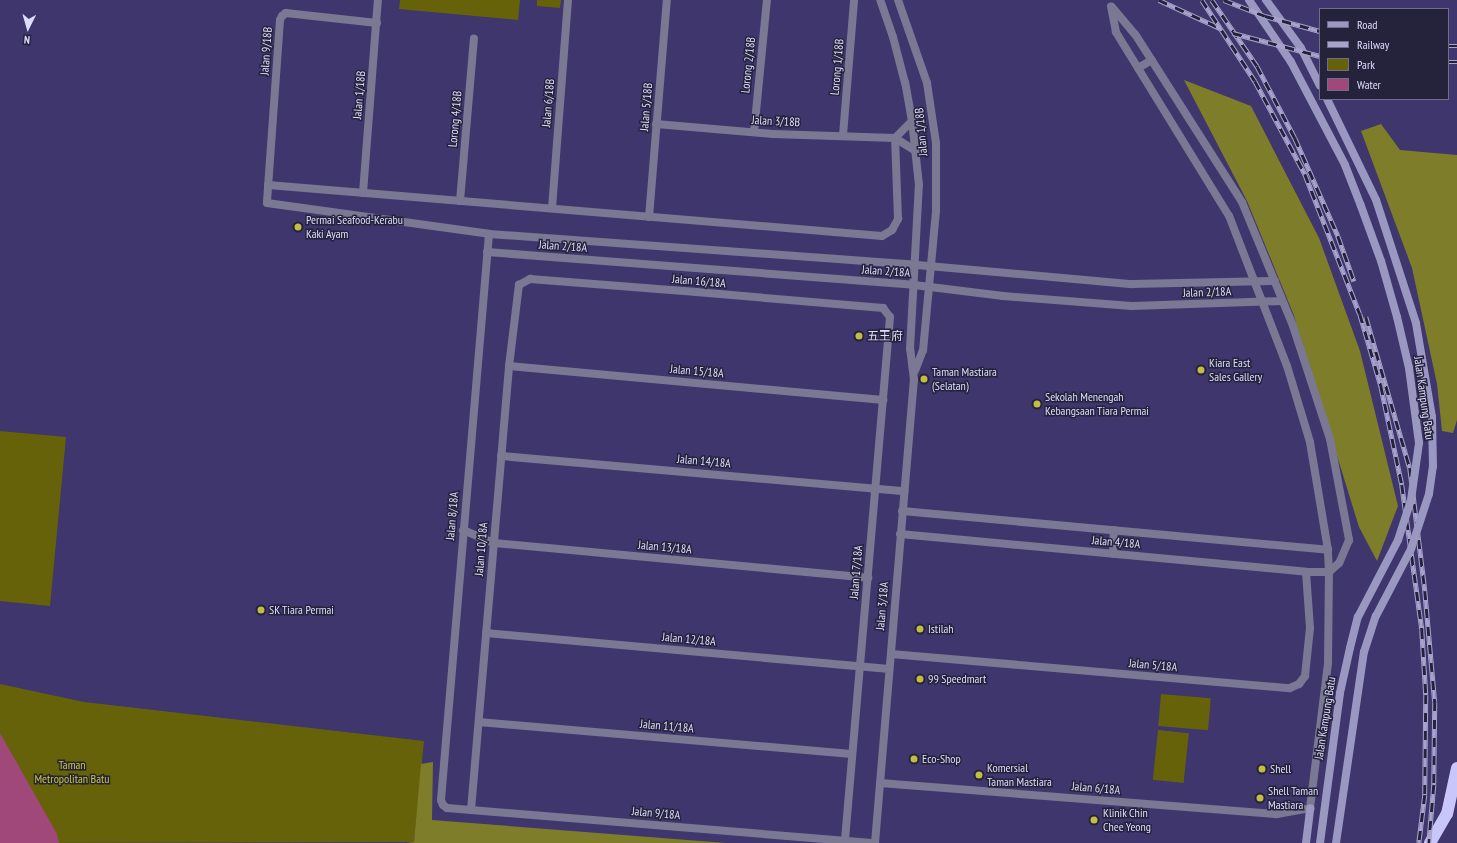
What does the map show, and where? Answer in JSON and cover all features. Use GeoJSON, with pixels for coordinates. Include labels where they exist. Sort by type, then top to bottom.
{"type":"FeatureCollection","features":[{"type":"Feature","properties":{"kind":"highway"},"geometry":{"type":"LineString","coordinates":[[1430,843],[1447,814],[1457,768]]}},
{"type":"Feature","properties":{"kind":"street","name":"Jalan 1/18B"},"geometry":{"type":"LineString","coordinates":[[363,193],[378,0]]}},
{"type":"Feature","properties":{"kind":"street","name":"Jalan 6/18B"},"geometry":{"type":"LineString","coordinates":[[552,208],[568,0]]}},
{"type":"Feature","properties":{"kind":"street","name":"Jalan 5/18B"},"geometry":{"type":"LineString","coordinates":[[649,216],[667,0]]}},
{"type":"Feature","properties":{"kind":"street","name":"Lorong 2/18B"},"geometry":{"type":"LineString","coordinates":[[754,132],[767,0]]}},
{"type":"Feature","properties":{"kind":"street","name":"Lorong 1/18B"},"geometry":{"type":"LineString","coordinates":[[843,135],[854,0]]}},
{"type":"Feature","properties":{"kind":"street","name":"Jalan 1/18B"},"geometry":{"type":"LineString","coordinates":[[880,0],[893,37],[912,121],[916,151],[919,185],[914,285]]}},
{"type":"Feature","properties":{"kind":"street","name":"Jalan 1/18B"},"geometry":{"type":"LineString","coordinates":[[898,0],[927,83],[933,113],[936,211],[928,286]]}},
{"type":"Feature","properties":{"kind":"street","name":"Jalan Kampung Batu"},"geometry":{"type":"LineString","coordinates":[[1249,0],[1291,62],[1346,165],[1381,261],[1398,317],[1409,368],[1419,443],[1411,500],[1398,540],[1358,618],[1350,648],[1340,693],[1320,843]]}},
{"type":"Feature","properties":{"kind":"street"},"geometry":{"type":"LineString","coordinates":[[1266,0],[1301,48],[1319,84]]}},
{"type":"Feature","properties":{"kind":"street"},"geometry":{"type":"LineString","coordinates":[[1306,843],[1328,663],[1329,572],[1328,550],[1310,442],[1287,366],[1264,303],[1228,216],[1116,32],[1111,6],[1135,34],[1242,202],[1275,281],[1330,439],[1349,540],[1339,563],[1329,572]]}},
{"type":"Feature","properties":{"kind":"street","name":"Jalan 9/18B"},"geometry":{"type":"LineString","coordinates":[[268,185],[280,20],[282,16],[286,14],[377,23]]}},
{"type":"Feature","properties":{"kind":"street","name":"Lorong 4/18B"},"geometry":{"type":"LineString","coordinates":[[460,201],[474,39]]}},
{"type":"Feature","properties":{"kind":"street"},"geometry":{"type":"LineString","coordinates":[[1138,68],[1152,60]]}},
{"type":"Feature","properties":{"kind":"street","name":"Jalan Kampung Batu"},"geometry":{"type":"LineString","coordinates":[[1327,100],[1376,200],[1416,323],[1432,418],[1433,466],[1429,494],[1411,549],[1376,616],[1364,652],[1336,843]]}},
{"type":"Feature","properties":{"kind":"street"},"geometry":{"type":"LineString","coordinates":[[268,185],[882,236],[892,230],[898,219],[895,138],[912,121]]}},
{"type":"Feature","properties":{"kind":"street","name":"Jalan 3/18B"},"geometry":{"type":"LineString","coordinates":[[656,124],[754,132],[895,138]]}},
{"type":"Feature","properties":{"kind":"street"},"geometry":{"type":"LineString","coordinates":[[895,138],[916,151]]}},
{"type":"Feature","properties":{"kind":"street","name":"Jalan 2/18A"},"geometry":{"type":"LineString","coordinates":[[268,185],[267,200],[270,204],[489,234],[930,266],[1132,284],[1275,281]]}},
{"type":"Feature","properties":{"kind":"street","name":"Jalan 8/18A"},"geometry":{"type":"LineString","coordinates":[[441,800],[489,234]]}},
{"type":"Feature","properties":{"kind":"street","name":"Jalan 2/18A"},"geometry":{"type":"LineString","coordinates":[[487,252],[928,286],[1003,296],[1132,306],[1264,303],[1282,301]]}},
{"type":"Feature","properties":{"kind":"street","name":"Jalan 16/18A"},"geometry":{"type":"LineString","coordinates":[[517,290],[523,281],[530,279],[884,308]]}},
{"type":"Feature","properties":{"kind":"street","name":"Jalan 3/18A"},"geometry":{"type":"LineString","coordinates":[[875,843],[914,372],[910,349],[914,285]]}},
{"type":"Feature","properties":{"kind":"street","name":"Jalan 3/18A"},"geometry":{"type":"LineString","coordinates":[[914,372],[923,350],[928,286]]}},
{"type":"Feature","properties":{"kind":"street","name":"Jalan 10/18A"},"geometry":{"type":"LineString","coordinates":[[472,810],[501,456],[517,290]]}},
{"type":"Feature","properties":{"kind":"street","name":"Jalan 17/18A"},"geometry":{"type":"LineString","coordinates":[[845,840],[890,317],[884,308]]}},
{"type":"Feature","properties":{"kind":"street","name":"Jalan 15/18A"},"geometry":{"type":"LineString","coordinates":[[509,366],[883,400]]}},
{"type":"Feature","properties":{"kind":"street","name":"Jalan 14/18A"},"geometry":{"type":"LineString","coordinates":[[501,456],[904,491]]}},
{"type":"Feature","properties":{"kind":"street","name":"Jalan 4/18A"},"geometry":{"type":"LineString","coordinates":[[902,511],[1328,550]]}},
{"type":"Feature","properties":{"kind":"street","name":"Jalan 13/18A"},"geometry":{"type":"LineString","coordinates":[[463,530],[494,544],[868,578]]}},
{"type":"Feature","properties":{"kind":"street"},"geometry":{"type":"LineString","coordinates":[[1113,554],[1114,530]]}},
{"type":"Feature","properties":{"kind":"street","name":"Jalan 4/18A"},"geometry":{"type":"LineString","coordinates":[[900,534],[1306,572],[1329,572]]}},
{"type":"Feature","properties":{"kind":"street","name":"Jalan 5/18A"},"geometry":{"type":"LineString","coordinates":[[891,654],[1290,688],[1300,684],[1305,676],[1310,628],[1306,572]]}},
{"type":"Feature","properties":{"kind":"street","name":"Jalan 12/18A"},"geometry":{"type":"LineString","coordinates":[[486,633],[890,668]]}},
{"type":"Feature","properties":{"kind":"street","name":"Jalan 11/18A"},"geometry":{"type":"LineString","coordinates":[[479,722],[852,754]]}},
{"type":"Feature","properties":{"kind":"street","name":"Jalan 6/18A"},"geometry":{"type":"LineString","coordinates":[[880,783],[1277,814],[1310,808]]}},
{"type":"Feature","properties":{"kind":"street","name":"Jalan 9/18A"},"geometry":{"type":"LineString","coordinates":[[441,800],[447,808],[875,843]]}},
{"type":"Feature","properties":{"kind":"green space"},"geometry":{"type":"Polygon","coordinates":[[[400,0],[520,0],[518,20],[399,9],[400,0]]]}},
{"type":"Feature","properties":{"kind":"green space"},"geometry":{"type":"Polygon","coordinates":[[[537,0],[561,0],[560,8],[537,6],[537,0]]]}},
{"type":"Feature","properties":{"kind":"green space"},"geometry":{"type":"Polygon","coordinates":[[[0,431],[66,437],[50,606],[0,601],[0,431]]]}},
{"type":"Feature","properties":{"kind":"green space","name":"Taman Metropolitan Batu"},"geometry":{"type":"Polygon","coordinates":[[[0,684],[84,702],[424,741],[414,842],[0,843],[0,684]]]}},
{"type":"Feature","properties":{"kind":"green space"},"geometry":{"type":"Polygon","coordinates":[[[1161,694],[1211,698],[1208,730],[1158,726],[1161,694]]]}},
{"type":"Feature","properties":{"kind":"green space"},"geometry":{"type":"Polygon","coordinates":[[[1158,730],[1189,733],[1184,783],[1153,780],[1158,730]]]}},
{"type":"Feature","properties":{"kind":"shaded area"},"geometry":{"type":"Polygon","coordinates":[[[1184,80],[1251,106],[1319,238],[1360,351],[1398,506],[1377,561],[1359,527],[1293,313],[1247,201],[1184,80]]]}},
{"type":"Feature","properties":{"kind":"shaded area"},"geometry":{"type":"Polygon","coordinates":[[[1381,124],[1400,150],[1457,155],[1457,420],[1453,433],[1442,431],[1437,384],[1412,268],[1361,131],[1381,124]]]}},
{"type":"Feature","properties":{"kind":"shaded area"},"geometry":{"type":"Polygon","coordinates":[[[433,762],[432,820],[726,843],[406,843],[414,842],[421,764],[433,762]]]}},
{"type":"Feature","properties":{"kind":"water"},"geometry":{"type":"Polygon","coordinates":[[[0,733],[57,834],[59,843],[0,843],[0,733]]]}},
{"type":"Feature","properties":{"kind":"railway"},"geometry":{"type":"LineString","coordinates":[[1159,0],[1220,28]]}},
{"type":"Feature","properties":{"kind":"railway"},"geometry":{"type":"LineString","coordinates":[[1202,0],[1255,81],[1305,174],[1360,314],[1381,386],[1402,485],[1422,630],[1426,695],[1425,795],[1419,843]]}},
{"type":"Feature","properties":{"kind":"railway"},"geometry":{"type":"LineString","coordinates":[[1212,0],[1257,66],[1295,138],[1338,236],[1354,281]]}},
{"type":"Feature","properties":{"kind":"railway"},"geometry":{"type":"LineString","coordinates":[[1224,0],[1265,16],[1319,31]]}},
{"type":"Feature","properties":{"kind":"railway"},"geometry":{"type":"LineString","coordinates":[[1233,33],[1319,56]]}},
{"type":"Feature","properties":{"kind":"railway"},"geometry":{"type":"LineString","coordinates":[[1449,46],[1457,46]]}},
{"type":"Feature","properties":{"kind":"railway"},"geometry":{"type":"LineString","coordinates":[[1449,62],[1457,62]]}},
{"type":"Feature","properties":{"kind":"railway"},"geometry":{"type":"LineString","coordinates":[[1366,317],[1410,468],[1425,591],[1435,702],[1434,785],[1429,843]]}},
{"type":"Feature","properties":{"kind":"place","name":"Permai Seafood-Kerabu Kaki Ayam"},"geometry":{"type":"Point","coordinates":[298,227]}},
{"type":"Feature","properties":{"kind":"place","name":"五王府"},"geometry":{"type":"Point","coordinates":[859,336]}},
{"type":"Feature","properties":{"kind":"place","name":"Kiara East Sales Gallery"},"geometry":{"type":"Point","coordinates":[1201,370]}},
{"type":"Feature","properties":{"kind":"place","name":"Taman Mastiara (Selatan)"},"geometry":{"type":"Point","coordinates":[924,379]}},
{"type":"Feature","properties":{"kind":"place","name":"Sekolah Menengah Kebangsaan Tiara Permai"},"geometry":{"type":"Point","coordinates":[1037,404]}},
{"type":"Feature","properties":{"kind":"place","name":"SK Tiara Permai"},"geometry":{"type":"Point","coordinates":[261,610]}},
{"type":"Feature","properties":{"kind":"place","name":"Istilah"},"geometry":{"type":"Point","coordinates":[920,629]}},
{"type":"Feature","properties":{"kind":"place","name":"99 Speedmart"},"geometry":{"type":"Point","coordinates":[920,679]}},
{"type":"Feature","properties":{"kind":"place","name":"Eco-Shop"},"geometry":{"type":"Point","coordinates":[914,759]}},
{"type":"Feature","properties":{"kind":"place","name":"Shell"},"geometry":{"type":"Point","coordinates":[1262,769]}},
{"type":"Feature","properties":{"kind":"place","name":"Komersial Taman Mastiara"},"geometry":{"type":"Point","coordinates":[979,775]}},
{"type":"Feature","properties":{"kind":"place","name":"Shell Taman Mastiara"},"geometry":{"type":"Point","coordinates":[1260,798]}},
{"type":"Feature","properties":{"kind":"place","name":"Klinik Chin Chee Yeong"},"geometry":{"type":"Point","coordinates":[1094,820]}}]}
